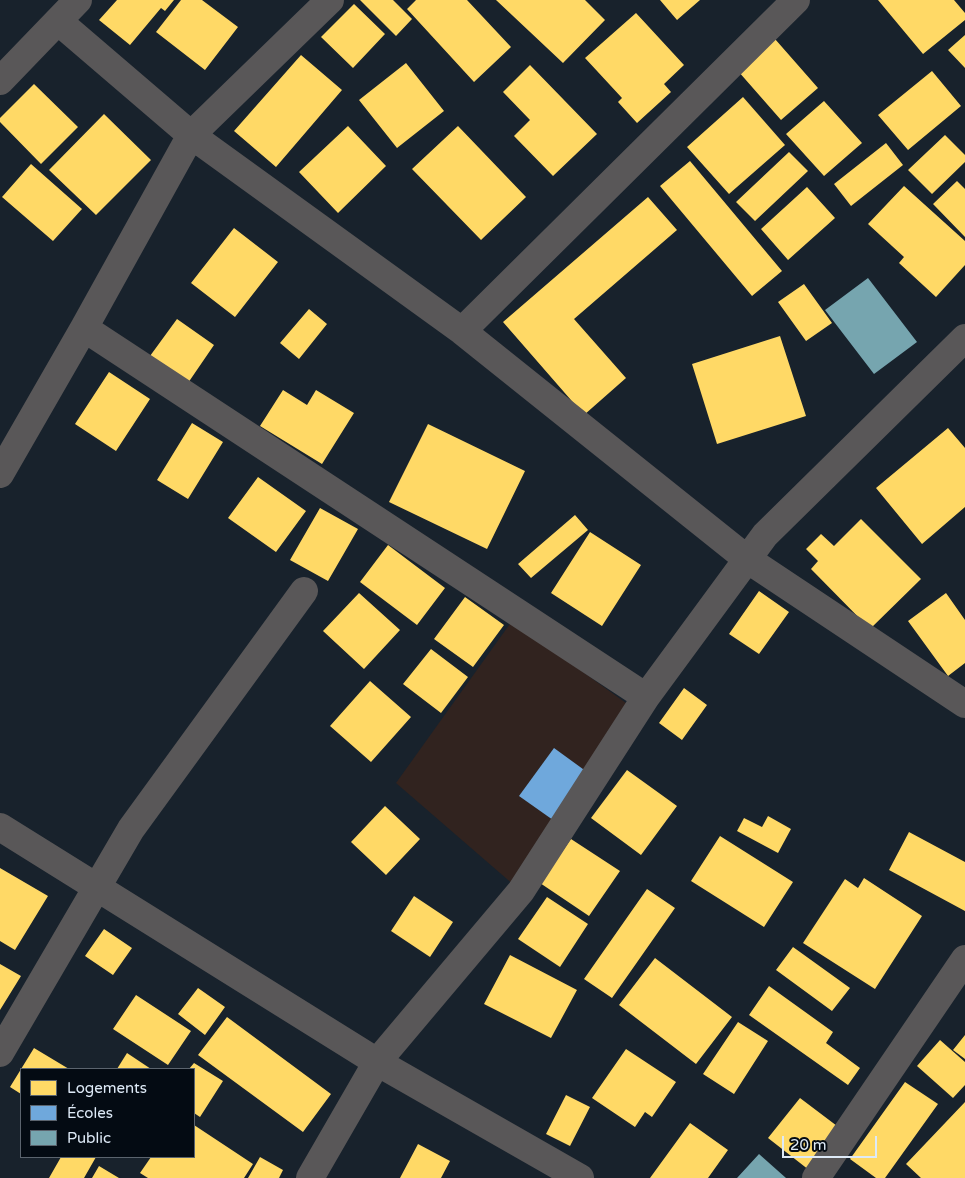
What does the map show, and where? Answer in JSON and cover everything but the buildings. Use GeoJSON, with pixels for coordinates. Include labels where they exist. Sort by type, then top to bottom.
{"type":"FeatureCollection","features":[{"type":"Feature","properties":{"kind":"street"},"geometry":{"type":"LineString","coordinates":[[0,81],[78,0]]}},
{"type":"Feature","properties":{"kind":"street"},"geometry":{"type":"LineString","coordinates":[[0,474],[84,328],[191,134],[330,0]]}},
{"type":"Feature","properties":{"kind":"street"},"geometry":{"type":"LineString","coordinates":[[462,331],[796,0]]}},
{"type":"Feature","properties":{"kind":"street"},"geometry":{"type":"LineString","coordinates":[[58,21],[191,134],[462,331],[747,559],[965,704]]}},
{"type":"Feature","properties":{"kind":"street"},"geometry":{"type":"LineString","coordinates":[[84,328],[646,697]]}},
{"type":"Feature","properties":{"kind":"street"},"geometry":{"type":"LineString","coordinates":[[310,1178],[377,1062],[521,891],[646,697],[765,535],[965,338]]}},
{"type":"Feature","properties":{"kind":"street"},"geometry":{"type":"LineString","coordinates":[[0,1053],[131,829],[304,591]]}},
{"type":"Feature","properties":{"kind":"street"},"geometry":{"type":"LineString","coordinates":[[0,827],[95,888],[377,1062],[580,1178]]}},
{"type":"Feature","properties":{"kind":"street"},"geometry":{"type":"LineString","coordinates":[[816,1178],[965,960]]}},
{"type":"Feature","properties":{"kind":"shaded area"},"geometry":{"type":"Polygon","coordinates":[[[512,621],[633,708],[515,886],[396,783],[512,621]]]}}]}
